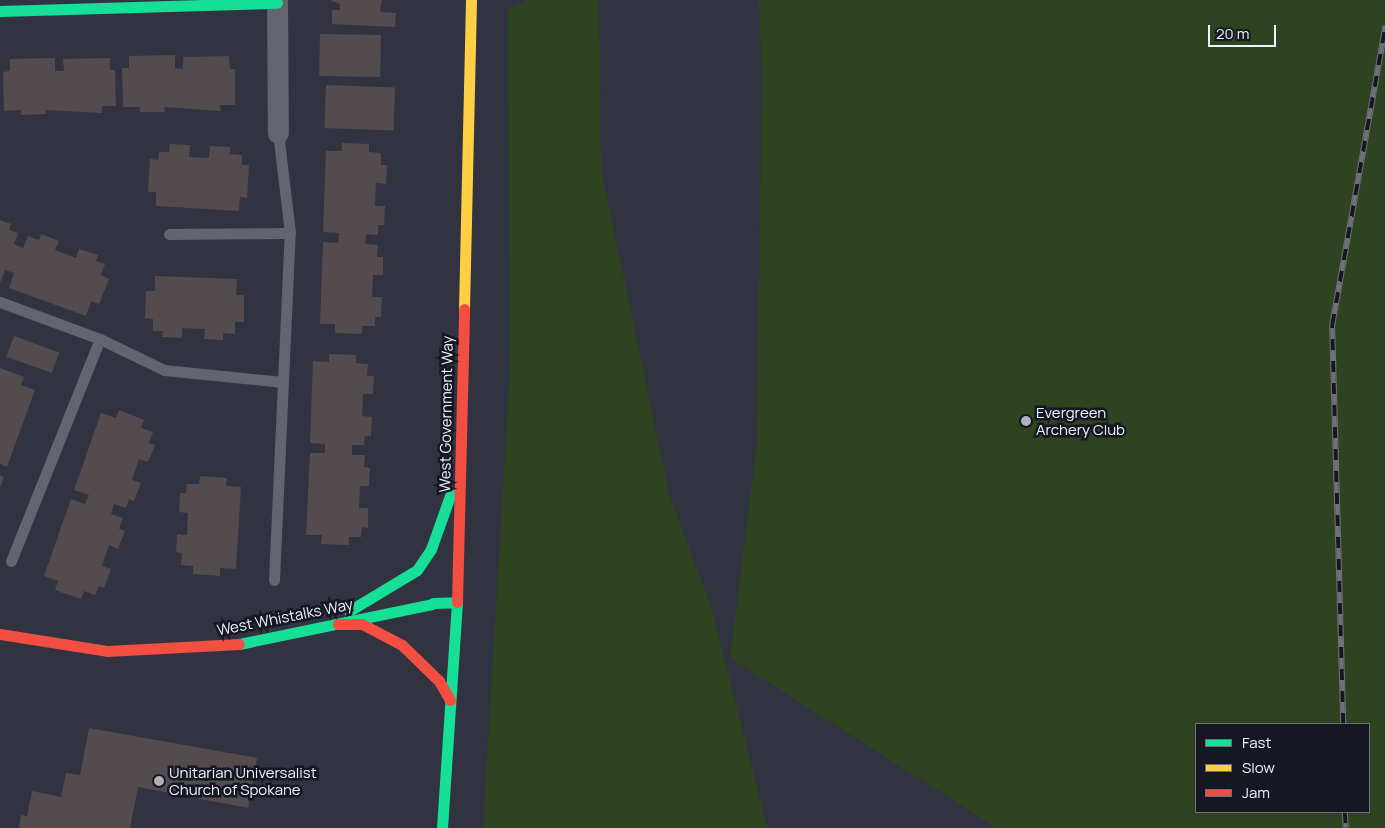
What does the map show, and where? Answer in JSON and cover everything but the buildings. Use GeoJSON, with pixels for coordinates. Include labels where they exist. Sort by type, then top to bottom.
{"type":"FeatureCollection","features":[{"type":"Feature","properties":{"kind":"main road","name":"West Government Way"},"geometry":{"type":"LineString","coordinates":[[442,828],[457,602],[471,0]]}},
{"type":"Feature","properties":{"kind":"main road"},"geometry":{"type":"LineString","coordinates":[[0,11],[277,2]]}},
{"type":"Feature","properties":{"kind":"main road"},"geometry":{"type":"LineString","coordinates":[[324,624],[417,570],[432,549],[460,471]]}},
{"type":"Feature","properties":{"kind":"main road","name":"West Whistalks Way"},"geometry":{"type":"LineString","coordinates":[[0,634],[107,651],[153,652],[236,644],[324,624],[432,604],[457,602]]}},
{"type":"Feature","properties":{"kind":"main road"},"geometry":{"type":"LineString","coordinates":[[324,624],[362,624],[394,640],[439,682],[450,700]]}},
{"type":"Feature","properties":{"kind":"street"},"geometry":{"type":"LineString","coordinates":[[277,2],[278,133]]}},
{"type":"Feature","properties":{"kind":"lane"},"geometry":{"type":"LineString","coordinates":[[274,580],[290,234],[278,133]]}},
{"type":"Feature","properties":{"kind":"lane"},"geometry":{"type":"LineString","coordinates":[[169,234],[290,234]]}},
{"type":"Feature","properties":{"kind":"lane"},"geometry":{"type":"LineString","coordinates":[[0,302],[100,339],[164,370],[282,382]]}},
{"type":"Feature","properties":{"kind":"lane"},"geometry":{"type":"LineString","coordinates":[[11,561],[100,339]]}},
{"type":"Feature","properties":{"kind":"green space"},"geometry":{"type":"Polygon","coordinates":[[[527,0],[599,0],[601,169],[669,494],[712,609],[767,828],[483,828],[510,369],[508,10],[527,0]]]}},
{"type":"Feature","properties":{"kind":"green space","name":"Evergreen Archery Club"},"geometry":{"type":"Polygon","coordinates":[[[759,0],[1385,0],[1385,828],[997,828],[730,658],[757,442],[762,75],[759,0]]]}},
{"type":"Feature","properties":{"kind":"railway"},"geometry":{"type":"LineString","coordinates":[[1343,723],[1332,325],[1385,26]]}},
{"type":"Feature","properties":{"kind":"railway"},"geometry":{"type":"LineString","coordinates":[[1345,813],[1346,828]]}},
{"type":"Feature","properties":{"kind":"traffic: fast"},"geometry":{"type":"LineString","coordinates":[[0,11],[277,3]]}},
{"type":"Feature","properties":{"kind":"traffic: fast"},"geometry":{"type":"LineString","coordinates":[[349,611],[417,570],[431,549],[451,493]]}},
{"type":"Feature","properties":{"kind":"traffic: fast"},"geometry":{"type":"LineString","coordinates":[[433,603],[457,602],[442,828]]}},
{"type":"Feature","properties":{"kind":"traffic: fast"},"geometry":{"type":"LineString","coordinates":[[239,644],[432,604]]}},
{"type":"Feature","properties":{"kind":"traffic: slow"},"geometry":{"type":"LineString","coordinates":[[464,309],[471,0]]}},
{"type":"Feature","properties":{"kind":"traffic: jam"},"geometry":{"type":"LineString","coordinates":[[457,602],[464,309]]}},
{"type":"Feature","properties":{"kind":"traffic: jam"},"geometry":{"type":"LineString","coordinates":[[338,624],[362,624],[402,645],[439,681],[450,700]]}},
{"type":"Feature","properties":{"kind":"traffic: jam"},"geometry":{"type":"LineString","coordinates":[[0,634],[107,651],[239,644]]}},
{"type":"Feature","properties":{"kind":"place","name":"Evergreen Archery Club"},"geometry":{"type":"Point","coordinates":[1026,421]}},
{"type":"Feature","properties":{"kind":"place","name":"Unitarian Universalist Church of Spokane"},"geometry":{"type":"Point","coordinates":[159,781]}}]}
